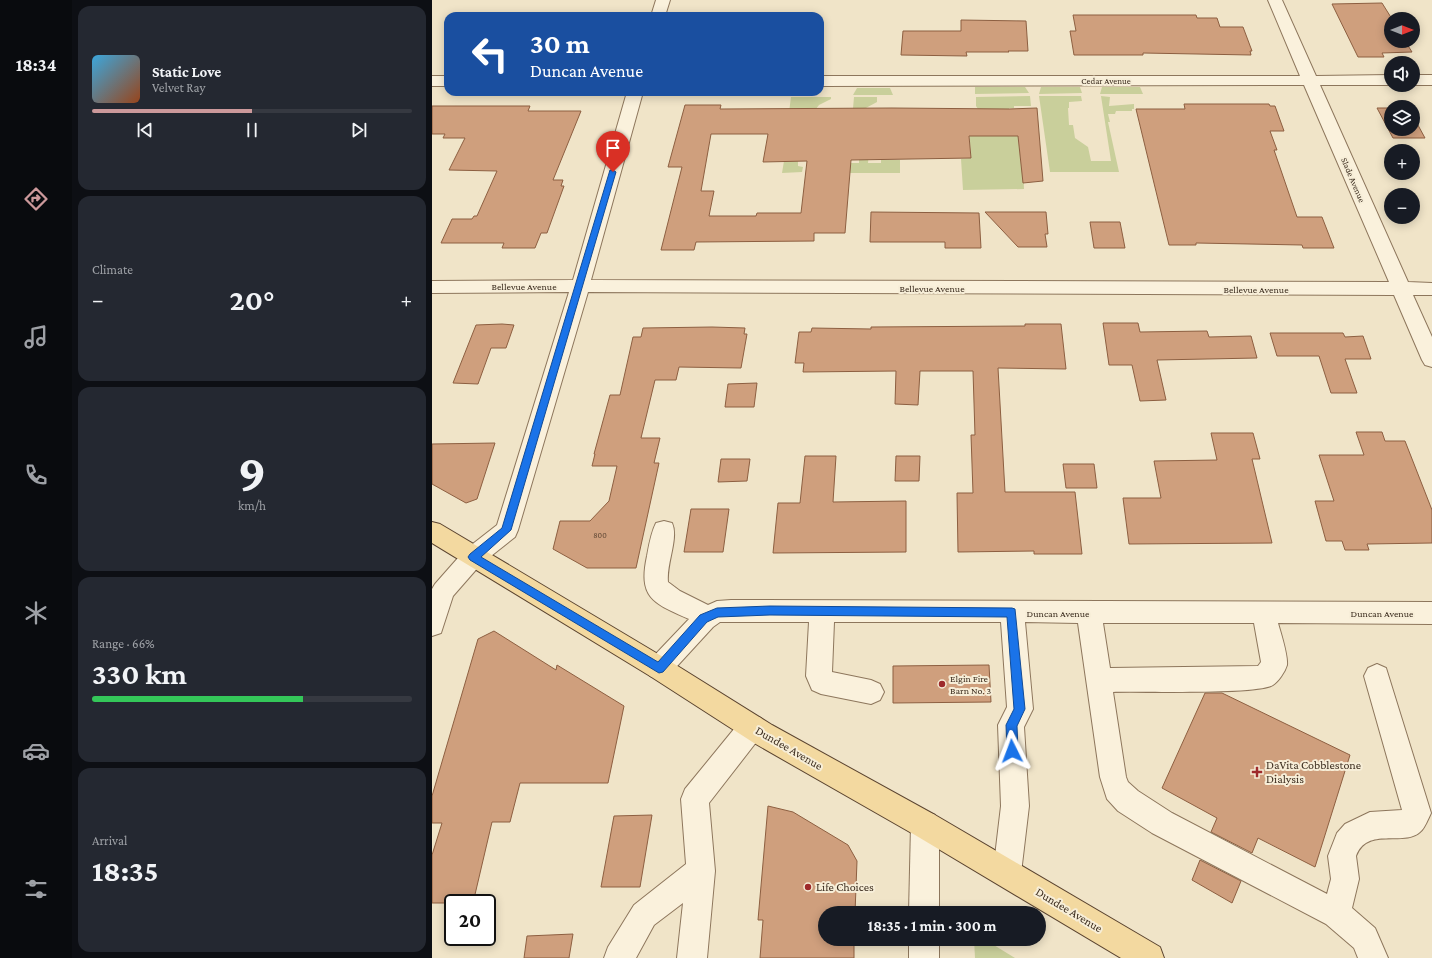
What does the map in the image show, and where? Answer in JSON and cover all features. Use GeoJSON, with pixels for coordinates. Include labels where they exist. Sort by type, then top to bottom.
{"type":"FeatureCollection","features":[{"type":"Feature","properties":{"kind":"main road","name":"Dundee Avenue"},"geometry":{"type":"LineString","coordinates":[[432,531],[659,668],[752,727],[925,825],[1149,958]]}},
{"type":"Feature","properties":{"kind":"street"},"geometry":{"type":"LineString","coordinates":[[659,12],[663,0]]}},
{"type":"Feature","properties":{"kind":"street","name":"Slade Avenue"},"geometry":{"type":"LineString","coordinates":[[1275,0],[1432,360]]}},
{"type":"Feature","properties":{"kind":"street","name":"Cedar Avenue"},"geometry":{"type":"LineString","coordinates":[[824,81],[1384,80]]}},
{"type":"Feature","properties":{"kind":"street"},"geometry":{"type":"LineString","coordinates":[[1420,80],[1432,80]]}},
{"type":"Feature","properties":{"kind":"street"},"geometry":{"type":"LineString","coordinates":[[432,81],[444,81]]}},
{"type":"Feature","properties":{"kind":"street"},"geometry":{"type":"LineString","coordinates":[[432,625],[443,591],[473,557],[506,530],[580,286],[634,96]]}},
{"type":"Feature","properties":{"kind":"street","name":"Bellevue Avenue"},"geometry":{"type":"LineString","coordinates":[[432,287],[580,286],[1432,289]]}},
{"type":"Feature","properties":{"kind":"street"},"geometry":{"type":"LineString","coordinates":[[664,530],[656,574],[656,586],[660,591],[672,599],[708,616]]}},
{"type":"Feature","properties":{"kind":"street","name":"Duncan Avenue"},"geometry":{"type":"LineString","coordinates":[[659,668],[695,628],[708,616],[717,612],[731,611],[1432,613]]}},
{"type":"Feature","properties":{"kind":"street"},"geometry":{"type":"LineString","coordinates":[[822,611],[819,676],[822,682],[871,692]]}},
{"type":"Feature","properties":{"kind":"street"},"geometry":{"type":"LineString","coordinates":[[1007,873],[1015,806],[1011,725],[1020,709],[1012,612]]}},
{"type":"Feature","properties":{"kind":"street"},"geometry":{"type":"LineString","coordinates":[[1089,613],[1113,777],[1117,790],[1128,801],[1162,823],[1336,914],[1365,938],[1373,958]]}},
{"type":"Feature","properties":{"kind":"street"},"geometry":{"type":"LineString","coordinates":[[1099,680],[1247,679],[1264,677],[1274,666],[1274,659],[1264,613]]}},
{"type":"Feature","properties":{"kind":"street"},"geometry":{"type":"LineString","coordinates":[[1336,914],[1345,879],[1342,856],[1346,843],[1355,834],[1370,826],[1410,823],[1417,813],[1377,676]]}},
{"type":"Feature","properties":{"kind":"street"},"geometry":{"type":"LineString","coordinates":[[692,958],[701,872],[695,799],[752,727]]}},
{"type":"Feature","properties":{"kind":"street"},"geometry":{"type":"LineString","coordinates":[[924,906],[925,825]]}},
{"type":"Feature","properties":{"kind":"street"},"geometry":{"type":"LineString","coordinates":[[618,958],[644,915],[701,872]]}},
{"type":"Feature","properties":{"kind":"street"},"geometry":{"type":"LineString","coordinates":[[924,946],[924,958]]}},
{"type":"Feature","properties":{"kind":"green space"},"geometry":{"type":"Polygon","coordinates":[[[975,87],[1025,87],[1029,93],[975,94],[975,87]]]}},
{"type":"Feature","properties":{"kind":"green space"},"geometry":{"type":"Polygon","coordinates":[[[1041,87],[1080,87],[1082,93],[1039,94],[1041,87]]]}},
{"type":"Feature","properties":{"kind":"green space"},"geometry":{"type":"Polygon","coordinates":[[[1102,87],[1140,87],[1143,94],[1100,94],[1102,87]]]}},
{"type":"Feature","properties":{"kind":"green space"},"geometry":{"type":"Polygon","coordinates":[[[857,88],[890,88],[893,95],[853,95],[857,88]]]}},
{"type":"Feature","properties":{"kind":"green space"},"geometry":{"type":"Polygon","coordinates":[[[1030,96],[1031,106],[1014,106],[1014,108],[1009,108],[1011,136],[1018,136],[1021,164],[1023,164],[1024,189],[963,190],[961,159],[971,158],[969,128],[978,109],[976,106],[976,97],[1030,96]]]}},
{"type":"Feature","properties":{"kind":"green space"},"geometry":{"type":"Polygon","coordinates":[[[1039,96],[1081,96],[1082,101],[1069,102],[1069,125],[1073,125],[1075,138],[1088,147],[1091,161],[1111,161],[1101,96],[1110,97],[1109,106],[1134,104],[1134,109],[1132,109],[1132,111],[1116,111],[1115,114],[1108,114],[1110,122],[1108,122],[1119,172],[1050,172],[1039,96]]]}},
{"type":"Feature","properties":{"kind":"green space"},"geometry":{"type":"Polygon","coordinates":[[[791,97],[831,97],[831,99],[819,105],[815,110],[798,160],[798,166],[803,167],[802,172],[782,173],[787,143],[785,143],[791,97]]]}},
{"type":"Feature","properties":{"kind":"green space"},"geometry":{"type":"Polygon","coordinates":[[[854,97],[877,97],[877,102],[864,109],[870,139],[868,163],[881,163],[881,160],[900,160],[900,173],[847,173],[848,163],[859,163],[859,155],[849,154],[854,97]]]}},
{"type":"Feature","properties":{"kind":"green space"},"geometry":{"type":"Polygon","coordinates":[[[974,946],[995,946],[1015,958],[975,958],[974,946]]]}},
{"type":"Feature","properties":{"kind":"building"},"geometry":{"type":"Polygon","coordinates":[[[1382,3],[1388,12],[1384,12],[1384,48],[1409,48],[1412,52],[1382,53],[1384,57],[1358,57],[1332,4],[1382,3]]]}},
{"type":"Feature","properties":{"kind":"building"},"geometry":{"type":"Polygon","coordinates":[[[1073,15],[1196,15],[1197,18],[1217,18],[1220,27],[1243,27],[1252,51],[1250,51],[1251,55],[1143,53],[1143,55],[1074,55],[1070,31],[1076,31],[1073,15]]]}},
{"type":"Feature","properties":{"kind":"building"},"geometry":{"type":"Polygon","coordinates":[[[961,20],[1026,21],[1028,51],[966,52],[967,56],[901,55],[903,31],[961,31],[961,20]]]}},
{"type":"Feature","properties":{"kind":"building"},"geometry":{"type":"Polygon","coordinates":[[[1184,104],[1269,104],[1270,106],[1275,106],[1284,131],[1270,131],[1277,150],[1274,150],[1297,217],[1322,217],[1334,248],[1303,248],[1302,245],[1196,243],[1196,245],[1169,245],[1136,109],[1185,109],[1184,104]]]}},
{"type":"Feature","properties":{"kind":"building"},"geometry":{"type":"Polygon","coordinates":[[[685,105],[721,105],[720,109],[1037,108],[1043,181],[1023,183],[1018,136],[969,136],[971,158],[851,160],[845,233],[814,233],[814,241],[696,242],[694,250],[661,250],[682,167],[668,167],[685,105]],[[711,134],[701,191],[714,191],[709,216],[756,216],[757,213],[801,213],[807,161],[763,162],[768,134],[711,134]]]}},
{"type":"Feature","properties":{"kind":"building"},"geometry":{"type":"Polygon","coordinates":[[[432,106],[530,106],[528,111],[581,111],[553,180],[563,180],[561,186],[564,186],[547,233],[541,233],[535,248],[502,248],[504,243],[441,243],[452,219],[472,219],[474,216],[477,216],[497,171],[449,170],[465,138],[443,138],[445,134],[432,134],[432,106]]]}},
{"type":"Feature","properties":{"kind":"building"},"geometry":{"type":"Polygon","coordinates":[[[1377,108],[1384,108],[1384,121],[1377,108]]]}},
{"type":"Feature","properties":{"kind":"building"},"geometry":{"type":"Polygon","coordinates":[[[1420,129],[1425,138],[1393,138],[1392,136],[1420,136],[1420,129]]]}},
{"type":"Feature","properties":{"kind":"building"},"geometry":{"type":"Polygon","coordinates":[[[871,212],[979,213],[981,248],[945,248],[945,242],[870,242],[871,212]]]}},
{"type":"Feature","properties":{"kind":"building"},"geometry":{"type":"Polygon","coordinates":[[[985,212],[1046,212],[1048,234],[1045,234],[1047,247],[1018,247],[985,212]]]}},
{"type":"Feature","properties":{"kind":"building"},"geometry":{"type":"Polygon","coordinates":[[[1090,222],[1120,222],[1125,248],[1094,248],[1090,222]]]}},
{"type":"Feature","properties":{"kind":"building"},"geometry":{"type":"Polygon","coordinates":[[[1103,323],[1138,323],[1140,332],[1207,331],[1209,337],[1251,336],[1257,358],[1157,360],[1166,400],[1140,401],[1132,365],[1109,365],[1103,323]]]}},
{"type":"Feature","properties":{"kind":"building"},"geometry":{"type":"Polygon","coordinates":[[[1025,324],[1061,324],[1066,369],[998,368],[1005,492],[1075,492],[1082,554],[1034,554],[1034,551],[958,552],[957,493],[973,493],[971,435],[975,435],[973,371],[920,371],[918,405],[895,404],[896,371],[803,372],[804,363],[795,363],[799,332],[811,332],[812,328],[871,329],[871,327],[1025,326],[1025,324]]]}},
{"type":"Feature","properties":{"kind":"building"},"geometry":{"type":"Polygon","coordinates":[[[476,325],[514,325],[506,348],[491,348],[478,384],[453,383],[476,325]]]}},
{"type":"Feature","properties":{"kind":"building"},"geometry":{"type":"Polygon","coordinates":[[[643,328],[745,328],[744,334],[747,334],[741,368],[679,367],[676,380],[655,380],[641,438],[660,438],[654,463],[659,463],[636,568],[587,568],[553,549],[560,521],[590,521],[609,501],[617,466],[592,466],[610,395],[620,395],[633,337],[641,337],[643,328]]]}},
{"type":"Feature","properties":{"kind":"building"},"geometry":{"type":"Polygon","coordinates":[[[1270,333],[1343,333],[1345,337],[1363,336],[1371,359],[1345,359],[1357,393],[1331,393],[1319,356],[1277,356],[1270,333]]]}},
{"type":"Feature","properties":{"kind":"building"},"geometry":{"type":"Polygon","coordinates":[[[757,383],[754,407],[725,407],[728,384],[757,383]]]}},
{"type":"Feature","properties":{"kind":"building"},"geometry":{"type":"Polygon","coordinates":[[[1356,432],[1382,432],[1385,441],[1405,441],[1432,510],[1432,543],[1367,544],[1369,550],[1345,550],[1342,541],[1326,541],[1315,501],[1334,501],[1319,455],[1364,455],[1356,432]]]}},
{"type":"Feature","properties":{"kind":"building"},"geometry":{"type":"Polygon","coordinates":[[[1211,433],[1253,433],[1260,459],[1252,459],[1272,543],[1129,544],[1123,498],[1161,498],[1154,461],[1217,460],[1211,433]]]}},
{"type":"Feature","properties":{"kind":"building"},"geometry":{"type":"Polygon","coordinates":[[[495,443],[477,499],[466,503],[432,484],[432,444],[495,443]]]}},
{"type":"Feature","properties":{"kind":"building"},"geometry":{"type":"Polygon","coordinates":[[[805,456],[836,456],[833,502],[906,501],[906,552],[773,553],[778,503],[800,503],[805,456]]]}},
{"type":"Feature","properties":{"kind":"building"},"geometry":{"type":"Polygon","coordinates":[[[896,456],[920,456],[919,481],[895,481],[896,456]]]}},
{"type":"Feature","properties":{"kind":"building"},"geometry":{"type":"Polygon","coordinates":[[[721,459],[750,459],[747,481],[718,482],[721,459]]]}},
{"type":"Feature","properties":{"kind":"building"},"geometry":{"type":"Polygon","coordinates":[[[1063,464],[1094,464],[1097,488],[1066,488],[1063,464]]]}},
{"type":"Feature","properties":{"kind":"building"},"geometry":{"type":"Polygon","coordinates":[[[691,509],[729,509],[723,552],[684,552],[691,509]]]}},
{"type":"Feature","properties":{"kind":"building"},"geometry":{"type":"Polygon","coordinates":[[[494,631],[556,670],[557,665],[624,706],[608,783],[520,783],[510,822],[492,822],[475,894],[444,894],[444,903],[432,903],[432,855],[442,823],[432,823],[432,796],[478,639],[494,631]]]}},
{"type":"Feature","properties":{"kind":"building","name":"Elgin Fire Barn No. 3"},"geometry":{"type":"Polygon","coordinates":[[[989,665],[991,702],[893,703],[893,666],[989,665]]]}},
{"type":"Feature","properties":{"kind":"building","name":"DaVita Cobblestone Dialysis"},"geometry":{"type":"Polygon","coordinates":[[[1205,693],[1222,693],[1350,755],[1315,867],[1258,838],[1252,853],[1211,832],[1217,818],[1162,788],[1205,693]]]}},
{"type":"Feature","properties":{"kind":"building","name":"Life Choices"},"geometry":{"type":"Polygon","coordinates":[[[768,806],[793,812],[848,845],[857,861],[855,906],[818,906],[818,946],[854,946],[854,958],[760,958],[763,920],[758,920],[768,806]]]}},
{"type":"Feature","properties":{"kind":"building"},"geometry":{"type":"Polygon","coordinates":[[[652,815],[640,887],[601,887],[614,816],[652,815]]]}},
{"type":"Feature","properties":{"kind":"building"},"geometry":{"type":"Polygon","coordinates":[[[1200,860],[1241,881],[1232,903],[1192,880],[1200,860]]]}},
{"type":"Feature","properties":{"kind":"building"},"geometry":{"type":"Polygon","coordinates":[[[573,934],[569,958],[524,958],[527,936],[573,934]]]}},
{"type":"Feature","properties":{"kind":"place","name":"Elgin Fire Barn No. 3"},"geometry":{"type":"Point","coordinates":[942,684]}},
{"type":"Feature","properties":{"kind":"place","name":"DaVita Cobblestone Dialysis"},"geometry":{"type":"Point","coordinates":[1257,772]}},
{"type":"Feature","properties":{"kind":"place","name":"Life Choices"},"geometry":{"type":"Point","coordinates":[808,887]}},
{"type":"Feature","properties":{"kind":"route"},"geometry":{"type":"LineString","coordinates":[[613,172],[506,530],[473,557],[659,668],[704,618],[717,612],[1012,612],[1020,709],[1011,725],[1012,751]]}}]}
